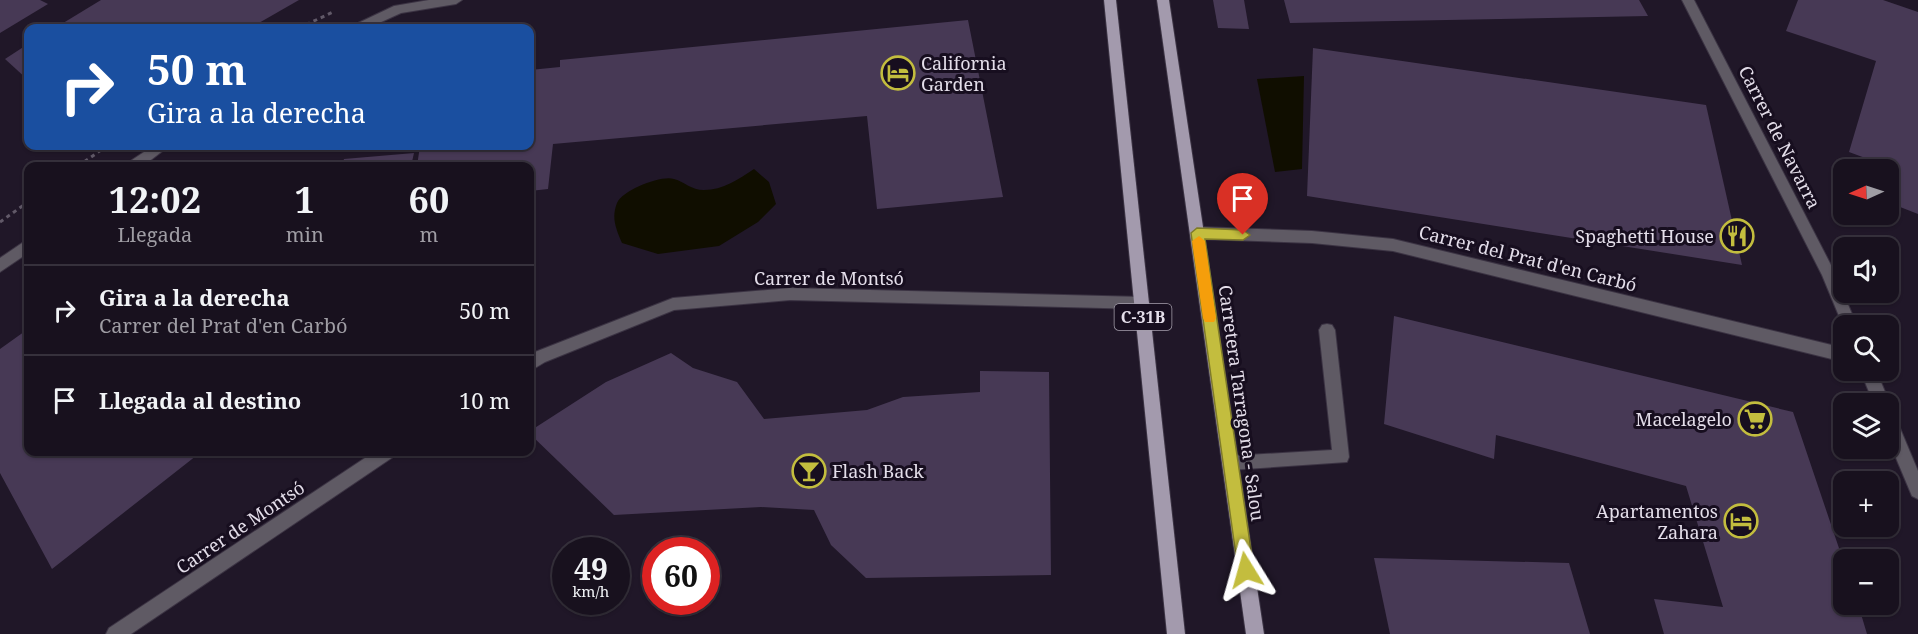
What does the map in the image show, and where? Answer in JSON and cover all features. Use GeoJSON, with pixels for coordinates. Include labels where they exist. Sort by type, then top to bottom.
{"type":"FeatureCollection","features":[{"type":"Feature","properties":{"kind":"main road","name":"C-31B"},"geometry":{"type":"LineString","coordinates":[[1110,0],[1176,634]]}},
{"type":"Feature","properties":{"kind":"main road","name":"Carretera Tarragona - Salou"},"geometry":{"type":"LineString","coordinates":[[1163,0],[1255,634]]}},
{"type":"Feature","properties":{"kind":"street"},"geometry":{"type":"LineString","coordinates":[[366,24],[398,9],[456,0]]}},
{"type":"Feature","properties":{"kind":"street","name":"Carrer de Navarra"},"geometry":{"type":"LineString","coordinates":[[1688,0],[1829,275],[1845,315]]}},
{"type":"Feature","properties":{"kind":"street"},"geometry":{"type":"LineString","coordinates":[[140,162],[156,150]]}},
{"type":"Feature","properties":{"kind":"street","name":"Carrer del Prat d'en Carbó"},"geometry":{"type":"LineString","coordinates":[[1197,233],[1312,237],[1393,245],[1833,352]]}},
{"type":"Feature","properties":{"kind":"street"},"geometry":{"type":"LineString","coordinates":[[0,266],[24,248]]}},
{"type":"Feature","properties":{"kind":"street","name":"Carrer de Montsó"},"geometry":{"type":"LineString","coordinates":[[534,361],[673,304],[790,294],[1142,303]]}},
{"type":"Feature","properties":{"kind":"street"},"geometry":{"type":"LineString","coordinates":[[1230,463],[1341,457],[1327,330]]}},
{"type":"Feature","properties":{"kind":"street"},"geometry":{"type":"LineString","coordinates":[[1899,445],[1918,491]]}},
{"type":"Feature","properties":{"kind":"street","name":"Carrer de Montsó"},"geometry":{"type":"LineString","coordinates":[[115,634],[381,456]]}},
{"type":"Feature","properties":{"kind":"path"},"geometry":{"type":"LineString","coordinates":[[307,24],[337,9]]}},
{"type":"Feature","properties":{"kind":"path"},"geometry":{"type":"LineString","coordinates":[[84,162],[101,150]]}},
{"type":"Feature","properties":{"kind":"path"},"geometry":{"type":"LineString","coordinates":[[0,222],[24,205]]}},
{"type":"Feature","properties":{"kind":"shaded area"},"geometry":{"type":"Polygon","coordinates":[[[1304,76],[1302,169],[1275,172],[1257,79],[1304,76]]]}},
{"type":"Feature","properties":{"kind":"shaded area"},"geometry":{"type":"Polygon","coordinates":[[[754,169],[769,182],[776,204],[758,222],[719,246],[658,254],[622,243],[615,223],[615,208],[621,198],[634,189],[652,181],[668,178],[678,180],[695,189],[711,190],[730,183],[754,169]]]}},
{"type":"Feature","properties":{"kind":"building"},"geometry":{"type":"Polygon","coordinates":[[[0,0],[40,0],[48,4],[0,33],[0,0]]]}},
{"type":"Feature","properties":{"kind":"building"},"geometry":{"type":"Polygon","coordinates":[[[101,0],[299,0],[257,24],[62,24],[101,0]]]}},
{"type":"Feature","properties":{"kind":"building"},"geometry":{"type":"Polygon","coordinates":[[[1213,0],[1244,0],[1249,29],[1218,28],[1213,0]]]}},
{"type":"Feature","properties":{"kind":"building"},"geometry":{"type":"Polygon","coordinates":[[[1284,0],[1639,0],[1648,16],[1290,23],[1284,0]]]}},
{"type":"Feature","properties":{"kind":"building"},"geometry":{"type":"Polygon","coordinates":[[[1798,0],[1883,0],[1918,12],[1918,214],[1899,207],[1899,159],[1868,159],[1849,152],[1876,61],[1786,31],[1798,0]]]}},
{"type":"Feature","properties":{"kind":"building"},"geometry":{"type":"Polygon","coordinates":[[[968,20],[1003,197],[877,209],[867,116],[553,144],[548,189],[534,191],[534,162],[418,162],[419,150],[534,150],[534,70],[560,67],[560,60],[968,20]]]}},
{"type":"Feature","properties":{"kind":"building"},"geometry":{"type":"Polygon","coordinates":[[[24,47],[24,76],[5,59],[24,47]]]}},
{"type":"Feature","properties":{"kind":"building"},"geometry":{"type":"Polygon","coordinates":[[[1313,48],[1706,105],[1742,265],[1307,196],[1313,48]]]}},
{"type":"Feature","properties":{"kind":"building"},"geometry":{"type":"Polygon","coordinates":[[[414,153],[412,162],[343,162],[344,159],[414,153]]]}},
{"type":"Feature","properties":{"kind":"building"},"geometry":{"type":"Polygon","coordinates":[[[1394,316],[1793,412],[1833,530],[1833,537],[1835,537],[1839,549],[1833,549],[1833,615],[1861,615],[1867,634],[1664,634],[1654,599],[1723,607],[1686,486],[1496,435],[1494,459],[1384,424],[1394,316]]]}},
{"type":"Feature","properties":{"kind":"building"},"geometry":{"type":"Polygon","coordinates":[[[24,332],[24,456],[196,456],[52,569],[0,473],[0,349],[24,332]]]}},
{"type":"Feature","properties":{"kind":"building","name":"Flash Back"},"geometry":{"type":"Polygon","coordinates":[[[671,353],[693,368],[737,382],[764,419],[867,410],[903,397],[980,392],[980,371],[1049,372],[1051,575],[866,578],[831,545],[814,510],[761,507],[614,515],[534,438],[534,428],[606,382],[671,353]]]}},
{"type":"Feature","properties":{"kind":"building"},"geometry":{"type":"Polygon","coordinates":[[[1374,558],[1569,563],[1590,634],[1390,634],[1374,558]]]}},
{"type":"Feature","properties":{"kind":"slow traffic"},"geometry":{"type":"LineString","coordinates":[[1199,241],[1210,318]]}},
{"type":"Feature","properties":{"kind":"place","name":"California Garden"},"geometry":{"type":"Point","coordinates":[898,73]}},
{"type":"Feature","properties":{"kind":"place","name":"Spaghetti House"},"geometry":{"type":"Point","coordinates":[1737,236]}},
{"type":"Feature","properties":{"kind":"place","name":"Macelagelo"},"geometry":{"type":"Point","coordinates":[1755,419]}},
{"type":"Feature","properties":{"kind":"place","name":"Flash Back"},"geometry":{"type":"Point","coordinates":[809,471]}},
{"type":"Feature","properties":{"kind":"place","name":"Apartamentos Zahara"},"geometry":{"type":"Point","coordinates":[1741,521]}},
{"type":"Feature","properties":{"kind":"route"},"geometry":{"type":"LineString","coordinates":[[1243,235],[1197,233],[1246,570]]}}]}
